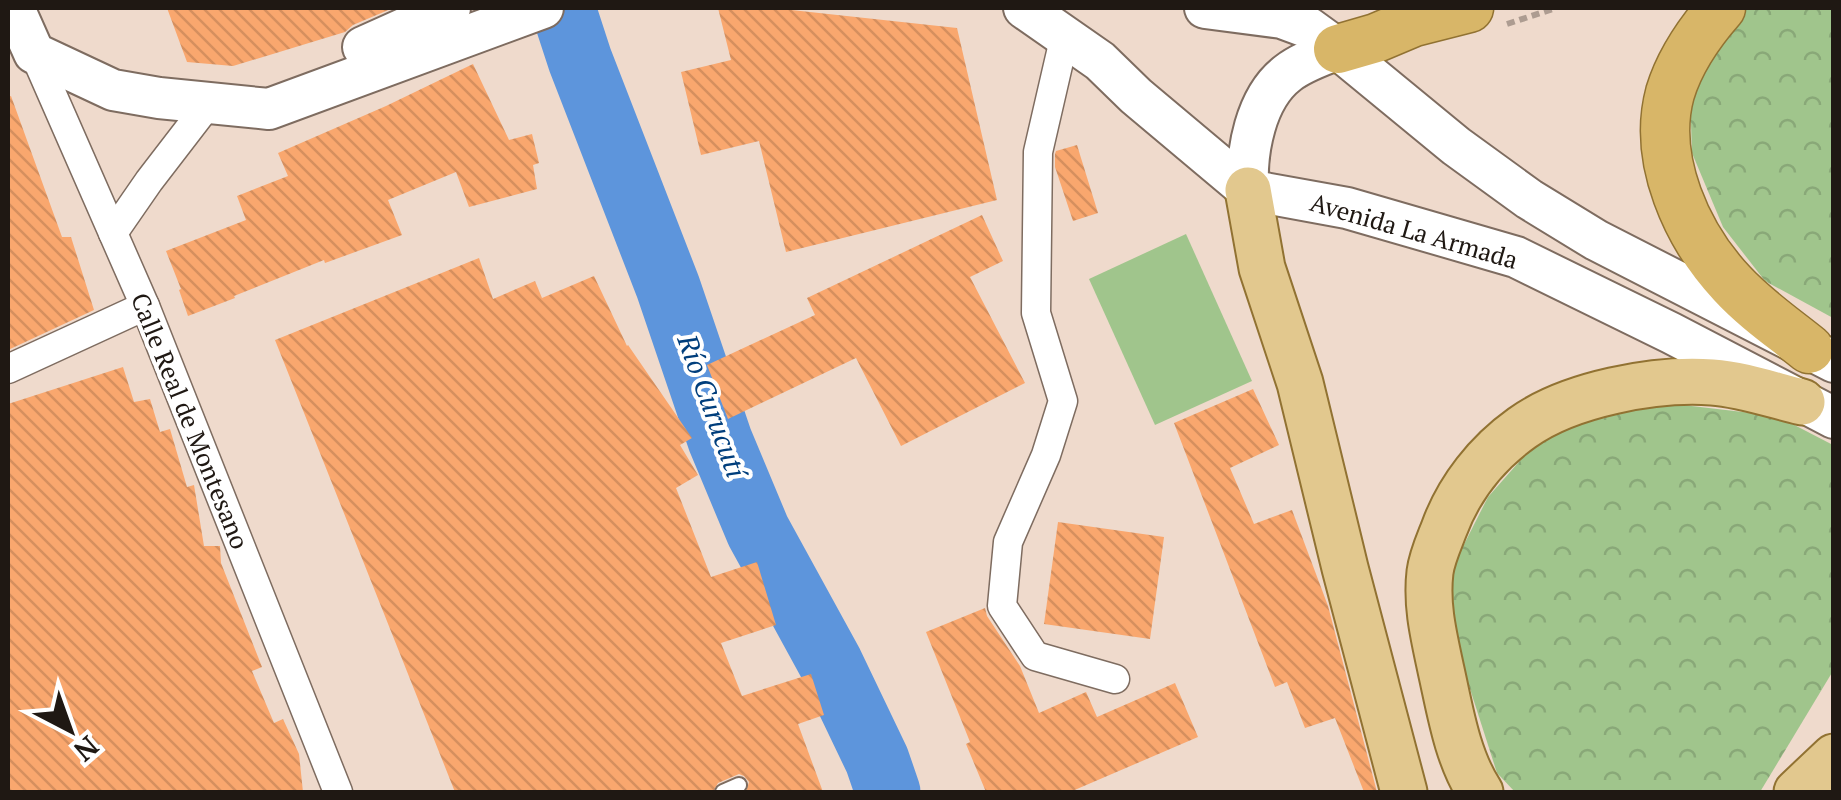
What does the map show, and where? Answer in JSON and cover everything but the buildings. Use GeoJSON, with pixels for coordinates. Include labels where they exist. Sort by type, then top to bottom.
{"type":"FeatureCollection","features":[{"type":"Feature","properties":{"kind":"highway"},"geometry":{"type":"LineString","coordinates":[[1721,8],[1690,47],[1670,95],[1665,130],[1676,192],[1708,254],[1731,284],[1821,356]]}},
{"type":"Feature","properties":{"kind":"highway"},"geometry":{"type":"LineString","coordinates":[[1338,49],[1414,22],[1487,16]]}},
{"type":"Feature","properties":{"kind":"main road"},"geometry":{"type":"LineString","coordinates":[[14,8],[34,53],[112,90],[209,102],[459,20],[543,8]]}},
{"type":"Feature","properties":{"kind":"main road","name":"Avenida La Armada"},"geometry":{"type":"LineString","coordinates":[[1024,8],[1100,61],[1248,190],[1347,208],[1516,257],[1671,332],[1818,410]]}},
{"type":"Feature","properties":{"kind":"main road"},"geometry":{"type":"LineString","coordinates":[[1205,8],[1282,18],[1309,28],[1529,199],[1596,240],[1821,356]]}},
{"type":"Feature","properties":{"kind":"main road"},"geometry":{"type":"LineString","coordinates":[[1338,49],[1286,74],[1267,97],[1246,167],[1248,190],[1262,268],[1300,383],[1404,792]]}},
{"type":"Feature","properties":{"kind":"main road"},"geometry":{"type":"LineString","coordinates":[[1480,792],[1450,713],[1428,602],[1430,568],[1448,516],[1467,482],[1523,427],[1590,398],[1664,383],[1714,382],[1818,410]]}},
{"type":"Feature","properties":{"kind":"main road"},"geometry":{"type":"LineString","coordinates":[[1797,792],[1834,758]]}},
{"type":"Feature","properties":{"kind":"main road"},"geometry":{"type":"LineString","coordinates":[[1821,792],[1834,770]]}},
{"type":"Feature","properties":{"kind":"street"},"geometry":{"type":"LineString","coordinates":[[1065,35],[1038,152],[1036,314],[1063,401],[1046,455],[1008,542],[1002,606],[1035,656],[1115,679]]}},
{"type":"Feature","properties":{"kind":"street","name":"Calle Real de Montesano"},"geometry":{"type":"LineString","coordinates":[[34,53],[145,306],[338,792]]}},
{"type":"Feature","properties":{"kind":"street"},"geometry":{"type":"LineString","coordinates":[[113,232],[209,102]]}},
{"type":"Feature","properties":{"kind":"street"},"geometry":{"type":"LineString","coordinates":[[8,368],[145,306]]}},
{"type":"Feature","properties":{"kind":"lane"},"geometry":{"type":"LineString","coordinates":[[723,792],[739,785]]}},
{"type":"Feature","properties":{"kind":"path"},"geometry":{"type":"LineString","coordinates":[[1487,16],[1556,8]]}},
{"type":"Feature","properties":{"kind":"green space"},"geometry":{"type":"Polygon","coordinates":[[[1745,8],[1833,8],[1833,318],[1765,281],[1723,227],[1692,153],[1690,94],[1714,41],[1745,8]]]}},
{"type":"Feature","properties":{"kind":"green space"},"geometry":{"type":"Polygon","coordinates":[[[1186,234],[1252,381],[1155,425],[1089,279],[1186,234]]]}},
{"type":"Feature","properties":{"kind":"green space"},"geometry":{"type":"Polygon","coordinates":[[[1649,401],[1777,416],[1833,445],[1833,671],[1760,792],[1515,792],[1497,773],[1463,667],[1447,578],[1488,497],[1550,427],[1649,401]]]}},
{"type":"Feature","properties":{"kind":"waterway","name":"Río Curucutí"},"geometry":{"type":"LineString","coordinates":[[563,8],[668,287],[720,440],[758,531],[831,664],[888,792]]}}]}
